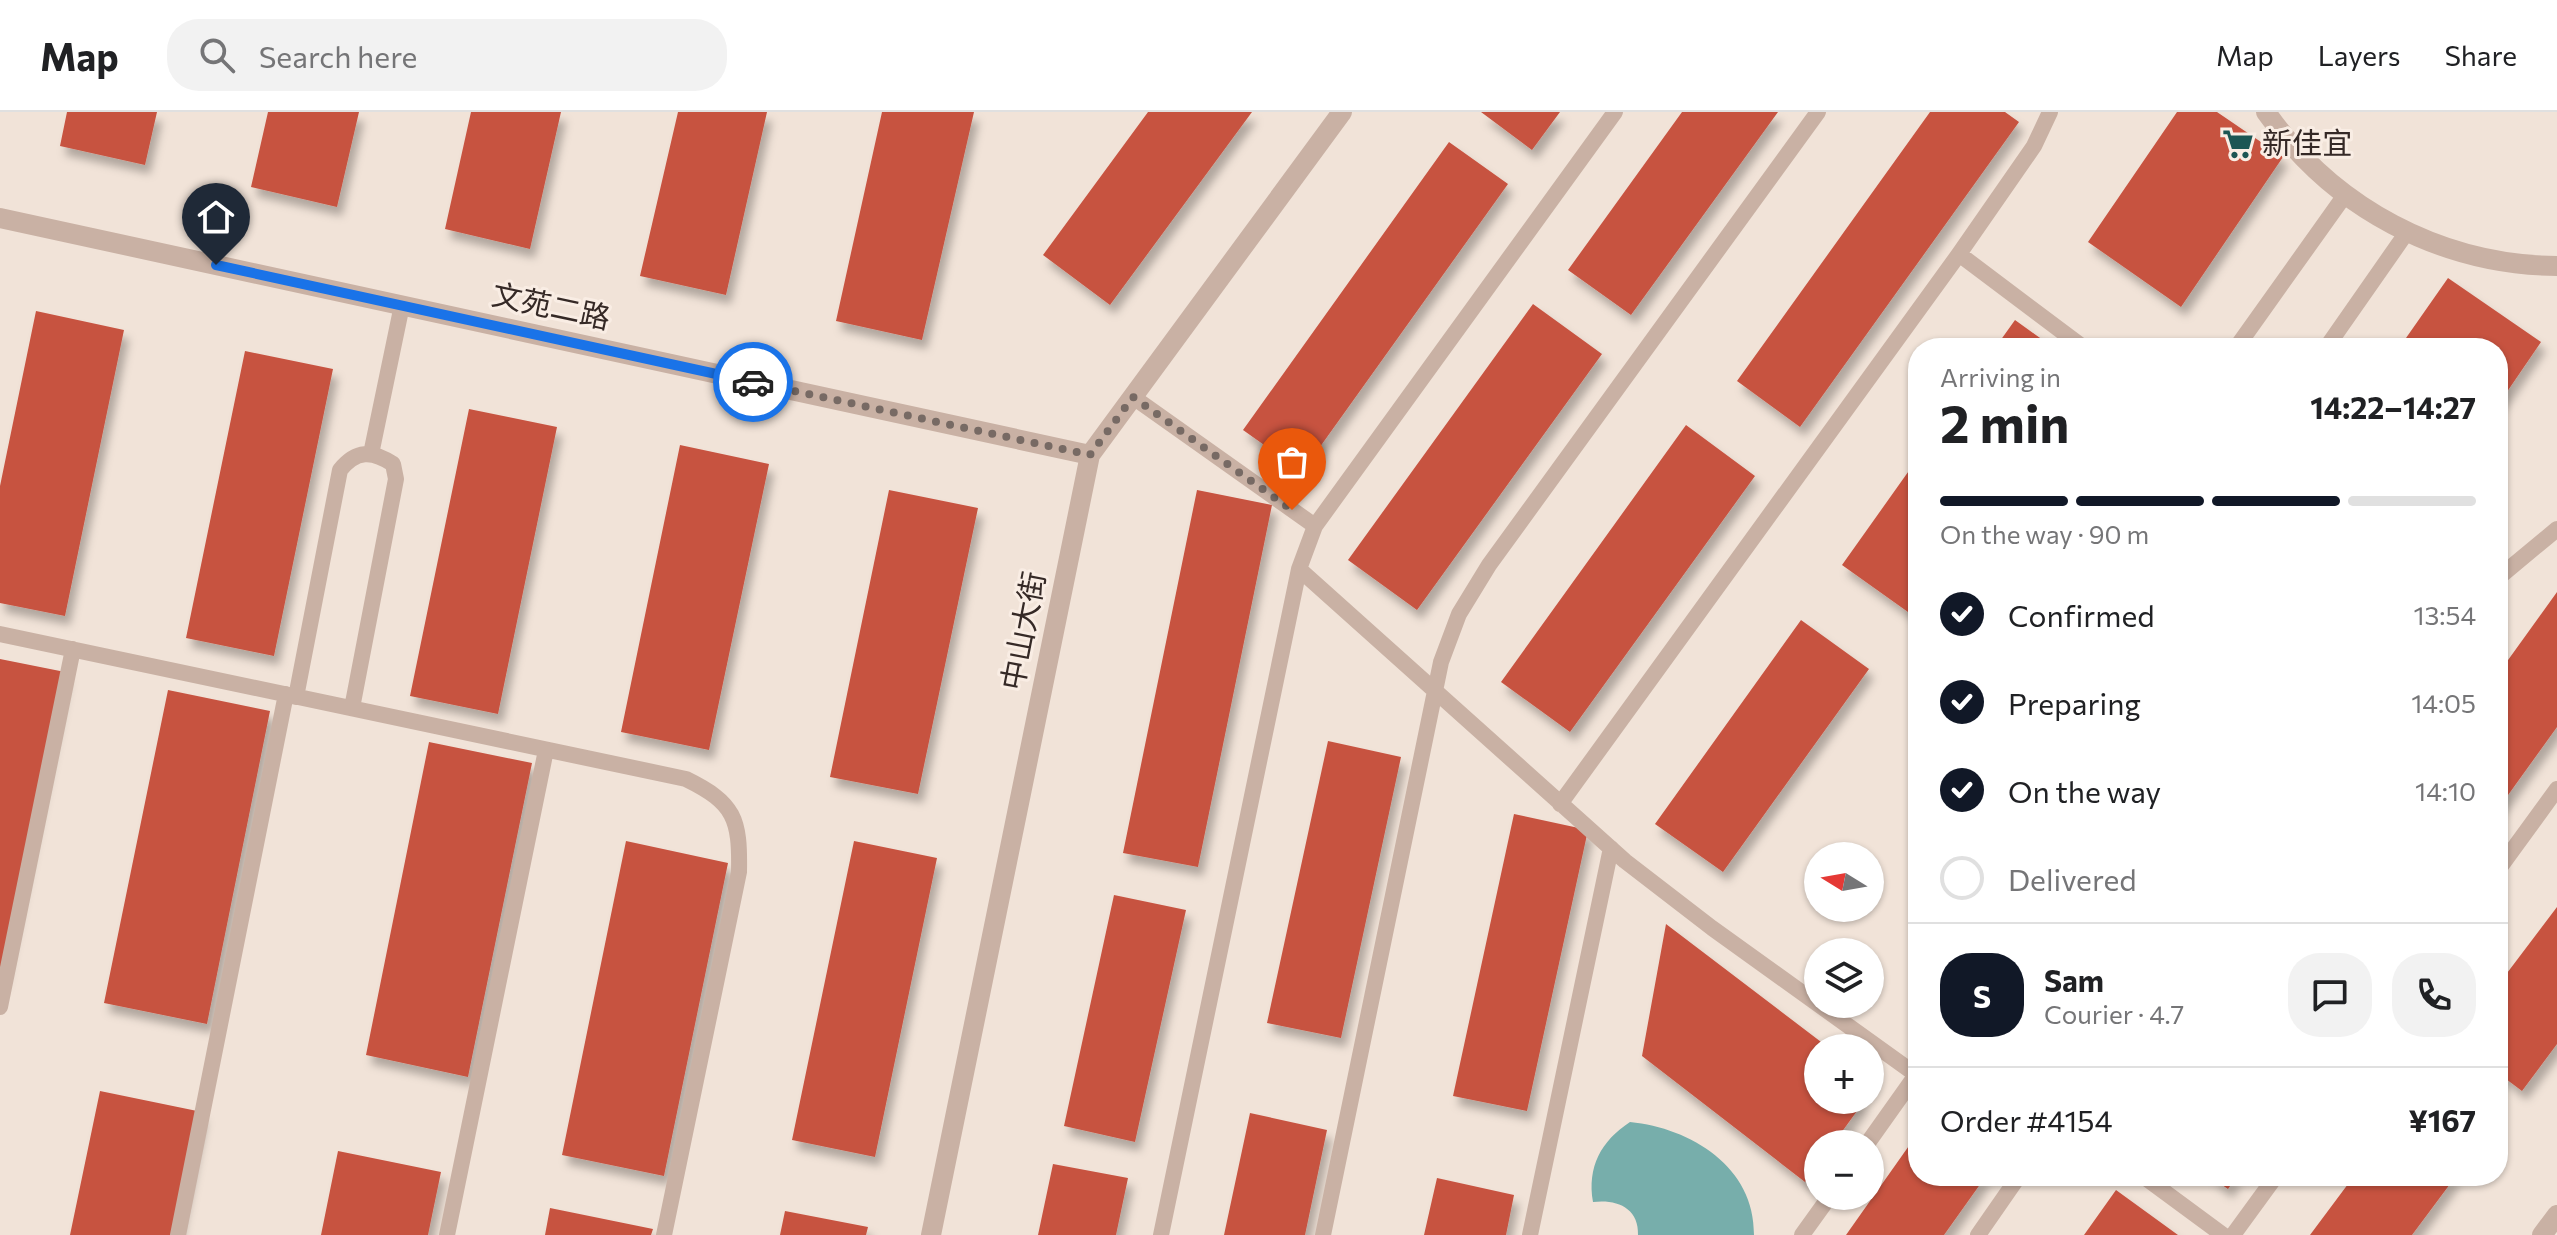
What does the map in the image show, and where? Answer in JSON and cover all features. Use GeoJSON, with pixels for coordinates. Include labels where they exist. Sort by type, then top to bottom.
{"type":"FeatureCollection","features":[{"type":"Feature","properties":{"kind":"street","name":"中山大街"},"geometry":{"type":"LineString","coordinates":[[931,1235],[1090,455],[1342,112]]}},
{"type":"Feature","properties":{"kind":"street"},"geometry":{"type":"LineString","coordinates":[[2266,112],[2303,157],[2345,195],[2407,232],[2456,253],[2492,262],[2557,266]]}},
{"type":"Feature","properties":{"kind":"street","name":"文苑二路"},"geometry":{"type":"LineString","coordinates":[[0,218],[1090,455]]}},
{"type":"Feature","properties":{"kind":"street"},"geometry":{"type":"LineString","coordinates":[[2542,1235],[2557,1215]]}},
{"type":"Feature","properties":{"kind":"lane"},"geometry":{"type":"LineString","coordinates":[[1161,1235],[1299,569],[1315,526],[1615,112]]}},
{"type":"Feature","properties":{"kind":"lane"},"geometry":{"type":"LineString","coordinates":[[1323,1235],[1441,662],[1459,614],[1489,565],[1818,112]]}},
{"type":"Feature","properties":{"kind":"lane"},"geometry":{"type":"LineString","coordinates":[[1560,804],[1959,254],[2034,146],[2050,112]]}},
{"type":"Feature","properties":{"kind":"lane"},"geometry":{"type":"LineString","coordinates":[[2243,338],[2345,195]]}},
{"type":"Feature","properties":{"kind":"lane"},"geometry":{"type":"LineString","coordinates":[[2333,338],[2407,232]]}},
{"type":"Feature","properties":{"kind":"lane"},"geometry":{"type":"LineString","coordinates":[[1959,254],[2071,338]]}},
{"type":"Feature","properties":{"kind":"lane"},"geometry":{"type":"LineString","coordinates":[[371,454],[402,305]]}},
{"type":"Feature","properties":{"kind":"lane"},"geometry":{"type":"LineString","coordinates":[[1133,397],[1315,526]]}},
{"type":"Feature","properties":{"kind":"lane"},"geometry":{"type":"LineString","coordinates":[[178,1235],[340,470],[351,457],[371,454],[393,464],[396,479],[352,708]]}},
{"type":"Feature","properties":{"kind":"lane"},"geometry":{"type":"LineString","coordinates":[[2508,570],[2557,529]]}},
{"type":"Feature","properties":{"kind":"lane"},"geometry":{"type":"LineString","coordinates":[[1299,569],[1611,848],[1712,928],[1908,1069]]}},
{"type":"Feature","properties":{"kind":"lane"},"geometry":{"type":"LineString","coordinates":[[0,634],[686,779],[718,795],[740,831],[739,872],[664,1235]]}},
{"type":"Feature","properties":{"kind":"lane"},"geometry":{"type":"LineString","coordinates":[[0,1007],[73,649]]}},
{"type":"Feature","properties":{"kind":"lane"},"geometry":{"type":"LineString","coordinates":[[447,1235],[546,750]]}},
{"type":"Feature","properties":{"kind":"lane"},"geometry":{"type":"LineString","coordinates":[[2508,856],[2557,789]]}},
{"type":"Feature","properties":{"kind":"lane"},"geometry":{"type":"LineString","coordinates":[[1530,1235],[1611,848]]}},
{"type":"Feature","properties":{"kind":"lane"},"geometry":{"type":"LineString","coordinates":[[1877,1130],[1908,1087]]}},
{"type":"Feature","properties":{"kind":"lane"},"geometry":{"type":"LineString","coordinates":[[1978,1235],[2012,1186]]}},
{"type":"Feature","properties":{"kind":"lane"},"geometry":{"type":"LineString","coordinates":[[2157,1186],[2223,1235]]}},
{"type":"Feature","properties":{"kind":"lane"},"geometry":{"type":"LineString","coordinates":[[2233,1235],[2269,1186]]}},
{"type":"Feature","properties":{"kind":"lane"},"geometry":{"type":"LineString","coordinates":[[1802,1235],[1820,1210]]}},
{"type":"Feature","properties":{"kind":"water"},"geometry":{"type":"Polygon","coordinates":[[[1630,1122],[1675,1133],[1715,1155],[1744,1190],[1754,1235],[1638,1235],[1635,1218],[1625,1207],[1610,1202],[1593,1202],[1592,1177],[1598,1156],[1611,1138],[1630,1122]]]}},
{"type":"Feature","properties":{"kind":"building"},"geometry":{"type":"Polygon","coordinates":[[[67,112],[157,112],[145,165],[60,146],[67,112]]]}},
{"type":"Feature","properties":{"kind":"building"},"geometry":{"type":"Polygon","coordinates":[[[268,112],[359,112],[337,207],[251,187],[268,112]]]}},
{"type":"Feature","properties":{"kind":"building"},"geometry":{"type":"Polygon","coordinates":[[[471,112],[561,112],[530,249],[445,229],[471,112]]]}},
{"type":"Feature","properties":{"kind":"building"},"geometry":{"type":"Polygon","coordinates":[[[678,112],[767,112],[726,295],[640,276],[678,112]]]}},
{"type":"Feature","properties":{"kind":"building"},"geometry":{"type":"Polygon","coordinates":[[[882,112],[974,112],[922,340],[836,321],[882,112]]]}},
{"type":"Feature","properties":{"kind":"building"},"geometry":{"type":"Polygon","coordinates":[[[1148,112],[1252,112],[1110,305],[1043,255],[1148,112]]]}},
{"type":"Feature","properties":{"kind":"building"},"geometry":{"type":"Polygon","coordinates":[[[1481,112],[1560,112],[1532,150],[1481,112]]]}},
{"type":"Feature","properties":{"kind":"building"},"geometry":{"type":"Polygon","coordinates":[[[1682,112],[1778,112],[1631,315],[1568,270],[1682,112]]]}},
{"type":"Feature","properties":{"kind":"building"},"geometry":{"type":"Polygon","coordinates":[[[1930,112],[2005,112],[2019,122],[1800,427],[1737,381],[1930,112]]]}},
{"type":"Feature","properties":{"kind":"building"},"geometry":{"type":"Polygon","coordinates":[[[2177,112],[2217,112],[2283,157],[2181,307],[2088,242],[2177,112]]]}},
{"type":"Feature","properties":{"kind":"building"},"geometry":{"type":"Polygon","coordinates":[[[1449,142],[1508,184],[1302,472],[1243,430],[1449,142]]]}},
{"type":"Feature","properties":{"kind":"building"},"geometry":{"type":"Polygon","coordinates":[[[2448,278],[2541,342],[2508,390],[2508,338],[2406,338],[2448,278]]]}},
{"type":"Feature","properties":{"kind":"building"},"geometry":{"type":"Polygon","coordinates":[[[1533,304],[1602,354],[1417,610],[1348,560],[1533,304]]]}},
{"type":"Feature","properties":{"kind":"building"},"geometry":{"type":"Polygon","coordinates":[[[36,311],[124,330],[65,616],[0,603],[0,486],[36,311]]]}},
{"type":"Feature","properties":{"kind":"building"},"geometry":{"type":"Polygon","coordinates":[[[2015,320],[2040,338],[2002,338],[2015,320]]]}},
{"type":"Feature","properties":{"kind":"building"},"geometry":{"type":"Polygon","coordinates":[[[245,351],[333,369],[274,656],[186,638],[245,351]]]}},
{"type":"Feature","properties":{"kind":"building"},"geometry":{"type":"Polygon","coordinates":[[[469,409],[557,427],[498,714],[410,696],[469,409]]]}},
{"type":"Feature","properties":{"kind":"building"},"geometry":{"type":"Polygon","coordinates":[[[1686,425],[1755,476],[1570,732],[1501,682],[1686,425]]]}},
{"type":"Feature","properties":{"kind":"building"},"geometry":{"type":"Polygon","coordinates":[[[680,445],[769,464],[709,750],[621,732],[680,445]]]}},
{"type":"Feature","properties":{"kind":"building"},"geometry":{"type":"Polygon","coordinates":[[[1908,472],[1908,612],[1842,565],[1908,472]]]}},
{"type":"Feature","properties":{"kind":"building"},"geometry":{"type":"Polygon","coordinates":[[[889,490],[978,508],[918,794],[830,777],[889,490]]]}},
{"type":"Feature","properties":{"kind":"building"},"geometry":{"type":"Polygon","coordinates":[[[1197,490],[1272,505],[1198,867],[1123,853],[1197,490]]]}},
{"type":"Feature","properties":{"kind":"building"},"geometry":{"type":"Polygon","coordinates":[[[2557,592],[2557,727],[2508,795],[2508,660],[2557,592]]]}},
{"type":"Feature","properties":{"kind":"building"},"geometry":{"type":"Polygon","coordinates":[[[1801,620],[1869,669],[1723,872],[1655,824],[1801,620]]]}},
{"type":"Feature","properties":{"kind":"building"},"geometry":{"type":"Polygon","coordinates":[[[0,659],[65,672],[0,985],[0,659]]]}},
{"type":"Feature","properties":{"kind":"building"},"geometry":{"type":"Polygon","coordinates":[[[168,690],[270,711],[207,1024],[104,1003],[168,690]]]}},
{"type":"Feature","properties":{"kind":"building"},"geometry":{"type":"Polygon","coordinates":[[[1328,741],[1401,757],[1341,1038],[1267,1023],[1328,741]]]}},
{"type":"Feature","properties":{"kind":"building"},"geometry":{"type":"Polygon","coordinates":[[[429,742],[532,763],[468,1077],[366,1055],[429,742]]]}},
{"type":"Feature","properties":{"kind":"building"},"geometry":{"type":"Polygon","coordinates":[[[1514,814],[1588,830],[1527,1111],[1453,1096],[1514,814]]]}},
{"type":"Feature","properties":{"kind":"building"},"geometry":{"type":"Polygon","coordinates":[[[626,841],[728,863],[664,1176],[562,1155],[626,841]]]}},
{"type":"Feature","properties":{"kind":"building"},"geometry":{"type":"Polygon","coordinates":[[[854,841],[937,858],[875,1157],[792,1140],[854,841]]]}},
{"type":"Feature","properties":{"kind":"building"},"geometry":{"type":"Polygon","coordinates":[[[1114,895],[1186,910],[1135,1142],[1064,1126],[1114,895]]]}},
{"type":"Feature","properties":{"kind":"building"},"geometry":{"type":"Polygon","coordinates":[[[2557,907],[2557,1044],[2522,1091],[2508,1080],[2508,972],[2557,907]]]}},
{"type":"Feature","properties":{"kind":"building"},"geometry":{"type":"Polygon","coordinates":[[[1666,924],[1811,1034],[1804,1034],[1804,1114],[1855,1114],[1843,1130],[1804,1130],[1804,1181],[1642,1056],[1666,924]]]}},
{"type":"Feature","properties":{"kind":"building"},"geometry":{"type":"Polygon","coordinates":[[[100,1091],[202,1112],[177,1235],[70,1235],[100,1091]]]}},
{"type":"Feature","properties":{"kind":"building"},"geometry":{"type":"Polygon","coordinates":[[[1250,1113],[1327,1130],[1305,1235],[1224,1235],[1250,1113]]]}},
{"type":"Feature","properties":{"kind":"building"},"geometry":{"type":"Polygon","coordinates":[[[1908,1147],[1908,1186],[1979,1186],[1944,1235],[1846,1235],[1864,1210],[1884,1210],[1884,1181],[1908,1147]]]}},
{"type":"Feature","properties":{"kind":"building"},"geometry":{"type":"Polygon","coordinates":[[[338,1151],[441,1172],[428,1235],[321,1235],[338,1151]]]}},
{"type":"Feature","properties":{"kind":"building"},"geometry":{"type":"Polygon","coordinates":[[[1053,1164],[1128,1178],[1116,1235],[1038,1235],[1053,1164]]]}},
{"type":"Feature","properties":{"kind":"building"},"geometry":{"type":"Polygon","coordinates":[[[1437,1178],[1514,1195],[1506,1235],[1424,1235],[1437,1178]]]}},
{"type":"Feature","properties":{"kind":"building"},"geometry":{"type":"Polygon","coordinates":[[[2347,1186],[2449,1186],[2412,1235],[2310,1235],[2347,1186]]]}},
{"type":"Feature","properties":{"kind":"building"},"geometry":{"type":"Polygon","coordinates":[[[2116,1190],[2178,1235],[2084,1235],[2116,1190]]]}},
{"type":"Feature","properties":{"kind":"building"},"geometry":{"type":"Polygon","coordinates":[[[550,1208],[653,1229],[651,1235],[545,1235],[550,1208]]]}},
{"type":"Feature","properties":{"kind":"building"},"geometry":{"type":"Polygon","coordinates":[[[785,1211],[868,1227],[866,1235],[780,1235],[785,1211]]]}},
{"type":"Feature","properties":{"kind":"way so far"},"geometry":{"type":"LineString","coordinates":[[753,382],[1090,455],[1133,397],[1292,510]]}},
{"type":"Feature","properties":{"kind":"place","name":"新佳宜"},"geometry":{"type":"Point","coordinates":[2238,144]}},
{"type":"Feature","properties":{"kind":"route"},"geometry":{"type":"LineString","coordinates":[[216,265],[753,382]]}}]}
